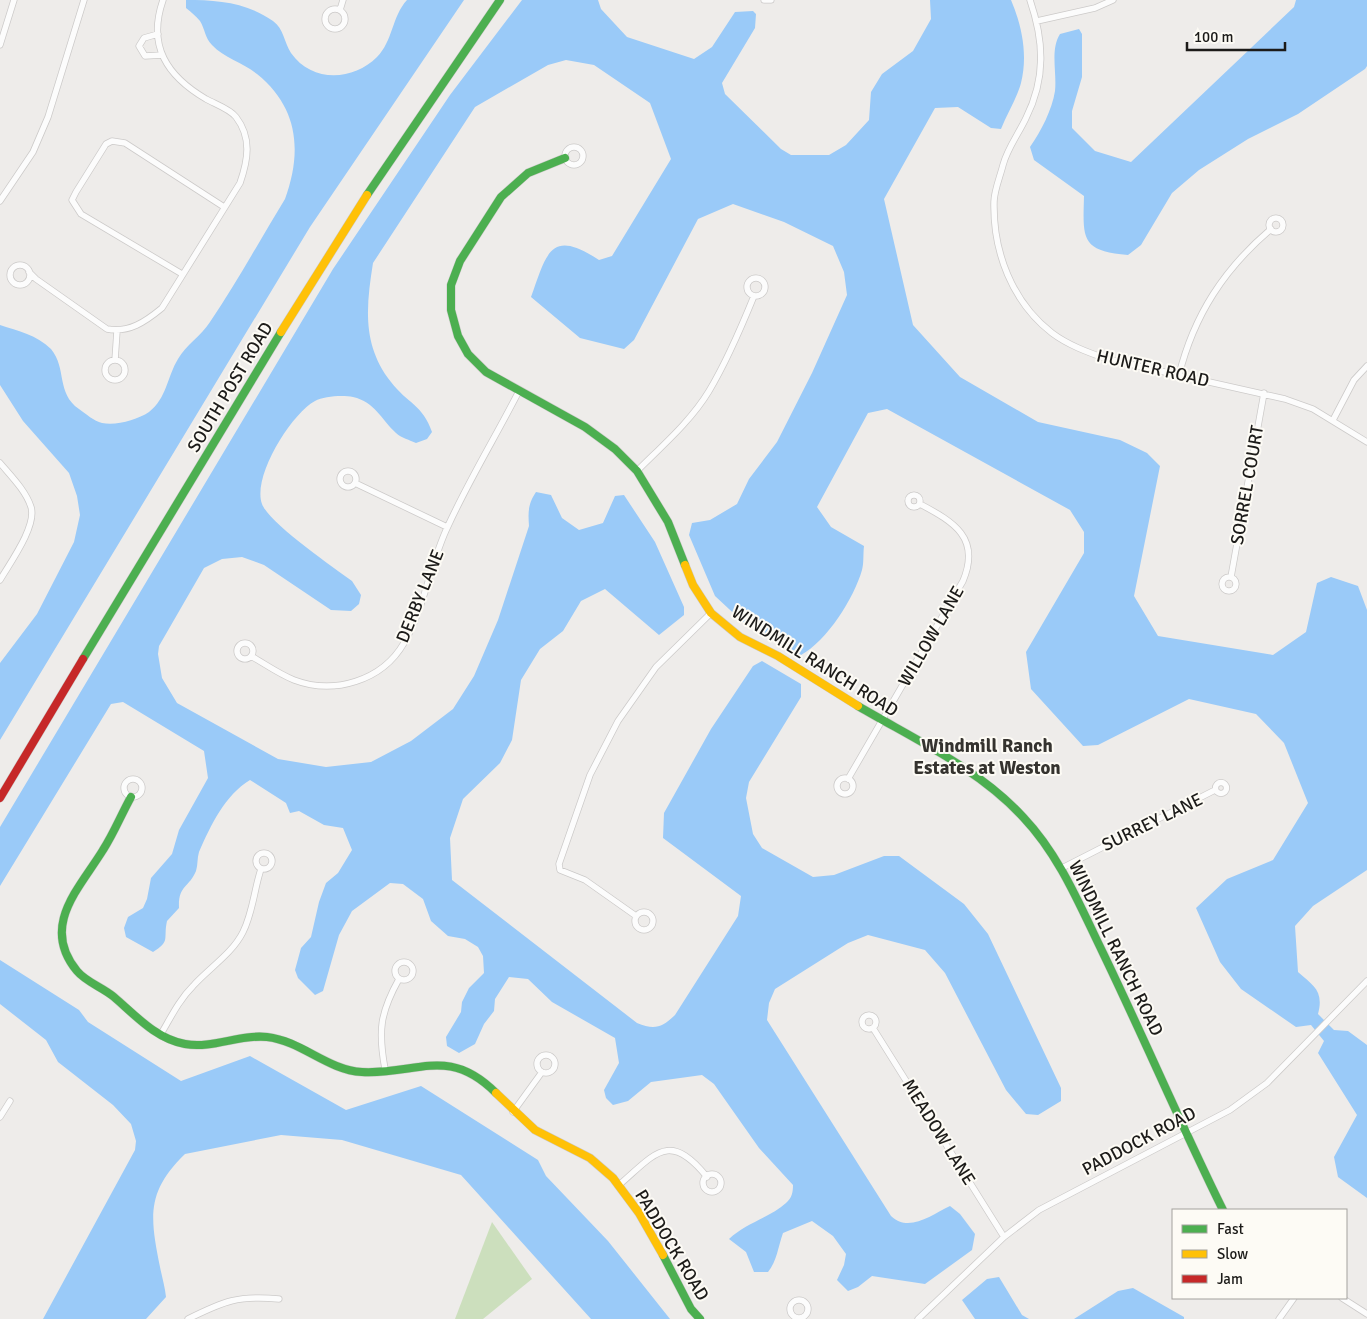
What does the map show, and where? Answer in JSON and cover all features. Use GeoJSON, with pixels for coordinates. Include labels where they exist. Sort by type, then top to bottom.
{"type":"FeatureCollection","features":[{"type":"Feature","properties":{"kind":"street"},"geometry":{"type":"LineString","coordinates":[[0,46],[14,0]]}},
{"type":"Feature","properties":{"kind":"street"},"geometry":{"type":"LineString","coordinates":[[0,201],[21,173],[48,118],[84,0]]}},
{"type":"Feature","properties":{"kind":"street"},"geometry":{"type":"LineString","coordinates":[[29,272],[36,279],[107,329],[117,331],[143,324],[162,308],[240,183],[248,160],[243,127],[234,115],[184,85],[176,77],[162,55],[158,34],[158,19],[164,0]]}},
{"type":"Feature","properties":{"kind":"street"},"geometry":{"type":"LineString","coordinates":[[340,10],[343,0]]}},
{"type":"Feature","properties":{"kind":"street","name":"SOUTH POST ROAD"},"geometry":{"type":"LineString","coordinates":[[0,798],[316,274],[436,89],[500,0]]}},
{"type":"Feature","properties":{"kind":"street"},"geometry":{"type":"LineString","coordinates":[[764,0],[771,0]]}},
{"type":"Feature","properties":{"kind":"street","name":"HUNTER ROAD"},"geometry":{"type":"LineString","coordinates":[[1030,0],[1037,21],[1042,51],[1037,90],[1003,163],[994,200],[995,234],[1003,267],[1019,298],[1051,332],[1078,349],[1106,359],[1264,393],[1314,409],[1367,442]]}},
{"type":"Feature","properties":{"kind":"street"},"geometry":{"type":"LineString","coordinates":[[1037,21],[1095,8],[1113,0]]}},
{"type":"Feature","properties":{"kind":"street"},"geometry":{"type":"LineString","coordinates":[[158,34],[144,38],[139,46],[140,52],[145,56],[162,55]]}},
{"type":"Feature","properties":{"kind":"street"},"geometry":{"type":"LineString","coordinates":[[182,274],[81,214],[75,208],[72,200],[106,144],[112,141],[125,143],[224,207]]}},
{"type":"Feature","properties":{"kind":"street","name":"WINDMILL RANCH ROAD"},"geometry":{"type":"LineString","coordinates":[[565,158],[528,173],[501,197],[460,261],[451,285],[451,310],[458,336],[468,354],[486,372],[586,427],[614,449],[637,471],[668,522],[693,585],[710,613],[740,637],[778,656],[971,772],[1023,816],[1062,868],[1122,992],[1185,1134],[1222,1209]]}},
{"type":"Feature","properties":{"kind":"street"},"geometry":{"type":"LineString","coordinates":[[1179,375],[1184,355],[1200,316],[1228,270],[1270,229]]}},
{"type":"Feature","properties":{"kind":"street"},"geometry":{"type":"LineString","coordinates":[[637,471],[677,432],[708,392],[745,319],[754,296]]}},
{"type":"Feature","properties":{"kind":"street"},"geometry":{"type":"LineString","coordinates":[[115,360],[117,331]]}},
{"type":"Feature","properties":{"kind":"street"},"geometry":{"type":"LineString","coordinates":[[1333,420],[1354,380],[1367,366]]}},
{"type":"Feature","properties":{"kind":"street","name":"DERBY LANE"},"geometry":{"type":"LineString","coordinates":[[251,656],[295,680],[319,686],[356,682],[392,660],[404,643],[447,527],[519,391]]}},
{"type":"Feature","properties":{"kind":"street","name":"SORREL COURT"},"geometry":{"type":"LineString","coordinates":[[1231,577],[1264,393]]}},
{"type":"Feature","properties":{"kind":"street"},"geometry":{"type":"LineString","coordinates":[[0,463],[27,498],[32,508],[32,517],[30,527],[0,580]]}},
{"type":"Feature","properties":{"kind":"street","name":"DERBY LANE"},"geometry":{"type":"LineString","coordinates":[[355,483],[447,527]]}},
{"type":"Feature","properties":{"kind":"street","name":"WILLOW LANE"},"geometry":{"type":"LineString","coordinates":[[848,779],[963,581],[969,566],[969,550],[965,538],[957,527],[946,518],[920,504]]}},
{"type":"Feature","properties":{"kind":"street"},"geometry":{"type":"LineString","coordinates":[[636,916],[593,885],[560,870],[559,864],[590,775],[618,721],[656,667],[710,613]]}},
{"type":"Feature","properties":{"kind":"street","name":"SURREY LANE"},"geometry":{"type":"LineString","coordinates":[[1062,868],[1215,790]]}},
{"type":"Feature","properties":{"kind":"street","name":"PADDOCK ROAD"},"geometry":{"type":"LineString","coordinates":[[130,796],[104,850],[64,909],[60,933],[66,955],[76,970],[87,981],[109,993],[151,1029],[183,1044],[209,1045],[238,1038],[267,1036],[287,1041],[328,1065],[344,1070],[363,1072],[420,1063],[450,1065],[470,1073],[486,1083],[528,1125],[548,1138],[598,1164],[619,1185],[642,1221],[691,1309],[700,1319]]}},
{"type":"Feature","properties":{"kind":"street"},"geometry":{"type":"LineString","coordinates":[[161,1034],[179,1002],[192,986],[229,951],[242,934],[250,915],[254,887],[261,869]]}},
{"type":"Feature","properties":{"kind":"street"},"geometry":{"type":"LineString","coordinates":[[385,1069],[381,1046],[381,1020],[386,1002],[399,979]]}},
{"type":"Feature","properties":{"kind":"street","name":"PADDOCK ROAD"},"geometry":{"type":"LineString","coordinates":[[918,1319],[976,1266],[1004,1237],[1039,1210],[1230,1110],[1266,1083],[1367,981]]}},
{"type":"Feature","properties":{"kind":"street","name":"MEADOW LANE"},"geometry":{"type":"LineString","coordinates":[[873,1028],[1004,1237]]}},
{"type":"Feature","properties":{"kind":"street"},"geometry":{"type":"LineString","coordinates":[[513,1112],[542,1072]]}},
{"type":"Feature","properties":{"kind":"street"},"geometry":{"type":"LineString","coordinates":[[0,1117],[10,1100]]}},
{"type":"Feature","properties":{"kind":"street","name":"PADDOCK ROAD"},"geometry":{"type":"LineString","coordinates":[[619,1185],[652,1156],[667,1149],[681,1152],[692,1159],[706,1176]]}},
{"type":"Feature","properties":{"kind":"street"},"geometry":{"type":"LineString","coordinates":[[188,1319],[240,1297],[256,1296],[279,1299]]}},
{"type":"Feature","properties":{"kind":"street"},"geometry":{"type":"LineString","coordinates":[[1280,1319],[1293,1299]]}},
{"type":"Feature","properties":{"kind":"street"},"geometry":{"type":"LineString","coordinates":[[1344,1299],[1367,1314]]}},
{"type":"Feature","properties":{"kind":"green space"},"geometry":{"type":"Polygon","coordinates":[[[492,1222],[532,1279],[483,1319],[455,1319],[492,1222]]]}},
{"type":"Feature","properties":{"kind":"water"},"geometry":{"type":"Polygon","coordinates":[[[186,0],[231,3],[263,15],[277,24],[291,53],[300,63],[310,70],[321,74],[333,75],[356,71],[377,57],[386,44],[398,13],[407,0],[464,0],[310,227],[0,740],[0,663],[37,614],[74,542],[80,515],[77,496],[69,473],[23,421],[0,385],[0,325],[33,337],[51,349],[59,364],[67,396],[72,403],[93,419],[102,423],[114,424],[133,420],[144,415],[160,400],[178,359],[206,327],[230,292],[285,199],[290,182],[295,148],[289,116],[281,101],[271,87],[257,74],[212,45],[200,21],[186,8],[186,0]]]}},
{"type":"Feature","properties":{"kind":"water"},"geometry":{"type":"Polygon","coordinates":[[[522,0],[598,0],[601,9],[627,37],[694,59],[712,47],[735,12],[753,11],[756,14],[755,28],[722,83],[725,94],[781,149],[791,155],[829,155],[846,145],[869,120],[871,92],[882,74],[913,51],[931,19],[930,0],[1011,0],[1021,30],[1024,62],[1019,89],[1001,129],[991,128],[958,107],[935,108],[884,199],[913,325],[960,377],[1038,422],[1120,440],[1147,453],[1160,466],[1134,596],[1158,636],[1273,655],[1306,632],[1317,583],[1331,577],[1358,586],[1367,610],[1367,870],[1313,906],[1295,926],[1298,972],[1313,985],[1319,994],[1320,1006],[1318,1014],[1334,1030],[1348,1031],[1367,1045],[1367,1198],[1338,1177],[1334,1157],[1357,1115],[1318,1053],[1324,1041],[1311,1025],[1296,1027],[1241,989],[1220,962],[1196,908],[1227,879],[1273,860],[1308,803],[1284,743],[1256,714],[1189,699],[1098,745],[1083,746],[1031,689],[1026,652],[1084,553],[1084,532],[1070,510],[887,409],[868,413],[817,507],[831,527],[864,546],[863,567],[858,581],[846,606],[830,629],[820,640],[801,655],[743,622],[715,596],[689,535],[692,523],[710,520],[737,504],[749,479],[777,442],[812,373],[847,295],[844,272],[833,246],[784,222],[733,204],[698,219],[634,340],[624,349],[580,338],[531,297],[541,268],[553,250],[560,246],[570,246],[599,260],[612,256],[671,159],[650,103],[594,65],[566,60],[548,65],[475,107],[373,263],[368,310],[371,340],[375,354],[391,382],[424,416],[432,432],[427,439],[416,443],[400,436],[372,407],[361,399],[349,396],[328,397],[315,401],[295,419],[285,432],[268,463],[260,492],[262,504],[267,512],[302,544],[352,581],[361,595],[359,604],[351,611],[331,610],[264,565],[242,557],[222,559],[204,568],[159,646],[158,654],[162,678],[177,703],[278,759],[326,767],[371,762],[411,741],[453,709],[474,676],[498,620],[529,526],[529,508],[536,492],[551,495],[562,518],[579,530],[603,523],[615,496],[624,495],[655,542],[684,607],[684,615],[659,635],[605,589],[581,601],[563,631],[540,649],[521,680],[512,740],[500,763],[463,799],[450,838],[452,880],[637,1023],[653,1027],[666,1023],[675,1015],[738,916],[741,896],[663,838],[664,813],[711,729],[753,666],[762,661],[801,684],[801,697],[749,782],[746,798],[753,834],[762,848],[813,877],[834,875],[884,856],[899,856],[964,904],[988,934],[1061,1088],[1061,1101],[1038,1115],[1026,1114],[1006,1090],[945,973],[925,950],[868,935],[848,943],[775,989],[769,1003],[767,1020],[891,1216],[898,1221],[913,1223],[928,1218],[950,1206],[960,1214],[975,1234],[972,1250],[925,1284],[872,1276],[858,1287],[848,1291],[837,1280],[844,1265],[846,1254],[833,1236],[812,1221],[783,1233],[771,1268],[768,1272],[754,1272],[746,1252],[729,1239],[786,1203],[792,1195],[793,1185],[759,1148],[714,1084],[702,1075],[651,1082],[628,1101],[613,1105],[606,1098],[604,1090],[619,1063],[615,1038],[552,1002],[528,979],[509,977],[495,999],[494,1011],[484,1024],[475,1044],[459,1053],[447,1046],[446,1037],[461,1012],[462,1002],[469,988],[484,973],[483,956],[478,947],[465,939],[448,936],[431,921],[423,899],[403,884],[390,883],[352,911],[339,935],[323,991],[315,995],[298,978],[295,970],[301,948],[311,937],[319,902],[326,883],[338,873],[352,850],[343,828],[324,825],[299,811],[290,813],[286,803],[250,780],[233,794],[214,821],[199,852],[196,871],[180,895],[179,908],[167,921],[165,939],[162,945],[153,952],[126,937],[124,928],[128,917],[143,908],[147,899],[151,878],[172,854],[179,830],[208,778],[204,751],[123,702],[111,704],[0,886],[0,827],[333,269],[450,95],[522,0]]]}},
{"type":"Feature","properties":{"kind":"water"},"geometry":{"type":"Polygon","coordinates":[[[1296,0],[1367,0],[1367,66],[1365,69],[1298,114],[1248,139],[1199,170],[1172,193],[1141,245],[1128,255],[1112,253],[1093,246],[1085,232],[1084,196],[1034,160],[1030,147],[1046,120],[1054,98],[1055,47],[1060,34],[1079,29],[1082,34],[1082,77],[1072,111],[1072,128],[1095,151],[1131,162],[1294,7],[1296,0]]]}},
{"type":"Feature","properties":{"kind":"water"},"geometry":{"type":"Polygon","coordinates":[[[0,960],[79,1010],[88,1022],[181,1081],[250,1056],[346,1110],[421,1086],[538,1160],[546,1176],[608,1241],[670,1319],[591,1319],[461,1175],[342,1140],[281,1135],[185,1154],[172,1168],[157,1193],[153,1219],[166,1297],[146,1319],[43,1319],[135,1150],[136,1141],[131,1124],[113,1105],[58,1062],[46,1040],[0,1004],[0,960]]]}},
{"type":"Feature","properties":{"kind":"water"},"geometry":{"type":"Polygon","coordinates":[[[999,1277],[1022,1315],[1029,1319],[975,1319],[962,1300],[987,1279],[999,1277]]]}},
{"type":"Feature","properties":{"kind":"water"},"geometry":{"type":"Polygon","coordinates":[[[1133,1288],[1184,1317],[1184,1319],[1074,1319],[1118,1291],[1133,1288]]]}},
{"type":"Feature","properties":{"kind":"traffic: fast"},"geometry":{"type":"LineString","coordinates":[[367,195],[500,0]]}},
{"type":"Feature","properties":{"kind":"traffic: fast"},"geometry":{"type":"LineString","coordinates":[[565,158],[528,173],[501,197],[460,261],[451,285],[451,310],[458,336],[468,354],[486,372],[585,427],[615,449],[637,471],[668,522],[685,565]]}},
{"type":"Feature","properties":{"kind":"traffic: fast"},"geometry":{"type":"LineString","coordinates":[[83,659],[281,332]]}},
{"type":"Feature","properties":{"kind":"traffic: fast"},"geometry":{"type":"LineString","coordinates":[[858,706],[966,769],[1023,817],[1048,848],[1086,917],[1223,1209]]}},
{"type":"Feature","properties":{"kind":"traffic: fast"},"geometry":{"type":"LineString","coordinates":[[131,797],[107,844],[74,894],[67,908],[63,923],[62,939],[67,954],[77,971],[85,978],[109,993],[155,1032],[174,1041],[185,1044],[206,1045],[246,1038],[267,1037],[292,1044],[337,1066],[362,1072],[447,1066],[463,1070],[479,1078],[496,1093]]}},
{"type":"Feature","properties":{"kind":"traffic: fast"},"geometry":{"type":"LineString","coordinates":[[663,1255],[691,1309],[700,1319]]}},
{"type":"Feature","properties":{"kind":"traffic: slow"},"geometry":{"type":"LineString","coordinates":[[281,332],[367,195]]}},
{"type":"Feature","properties":{"kind":"traffic: slow"},"geometry":{"type":"LineString","coordinates":[[685,565],[693,585],[711,613],[740,637],[778,656],[858,706]]}},
{"type":"Feature","properties":{"kind":"traffic: slow"},"geometry":{"type":"LineString","coordinates":[[496,1093],[535,1130],[590,1158],[613,1178],[639,1213],[663,1255]]}},
{"type":"Feature","properties":{"kind":"traffic: jam"},"geometry":{"type":"LineString","coordinates":[[0,798],[83,659]]}},
{"type":"Feature","properties":{"kind":"district","name":"Windmill Ranch Estates at Weston"},"geometry":{"type":"Point","coordinates":[987,757]}}]}
